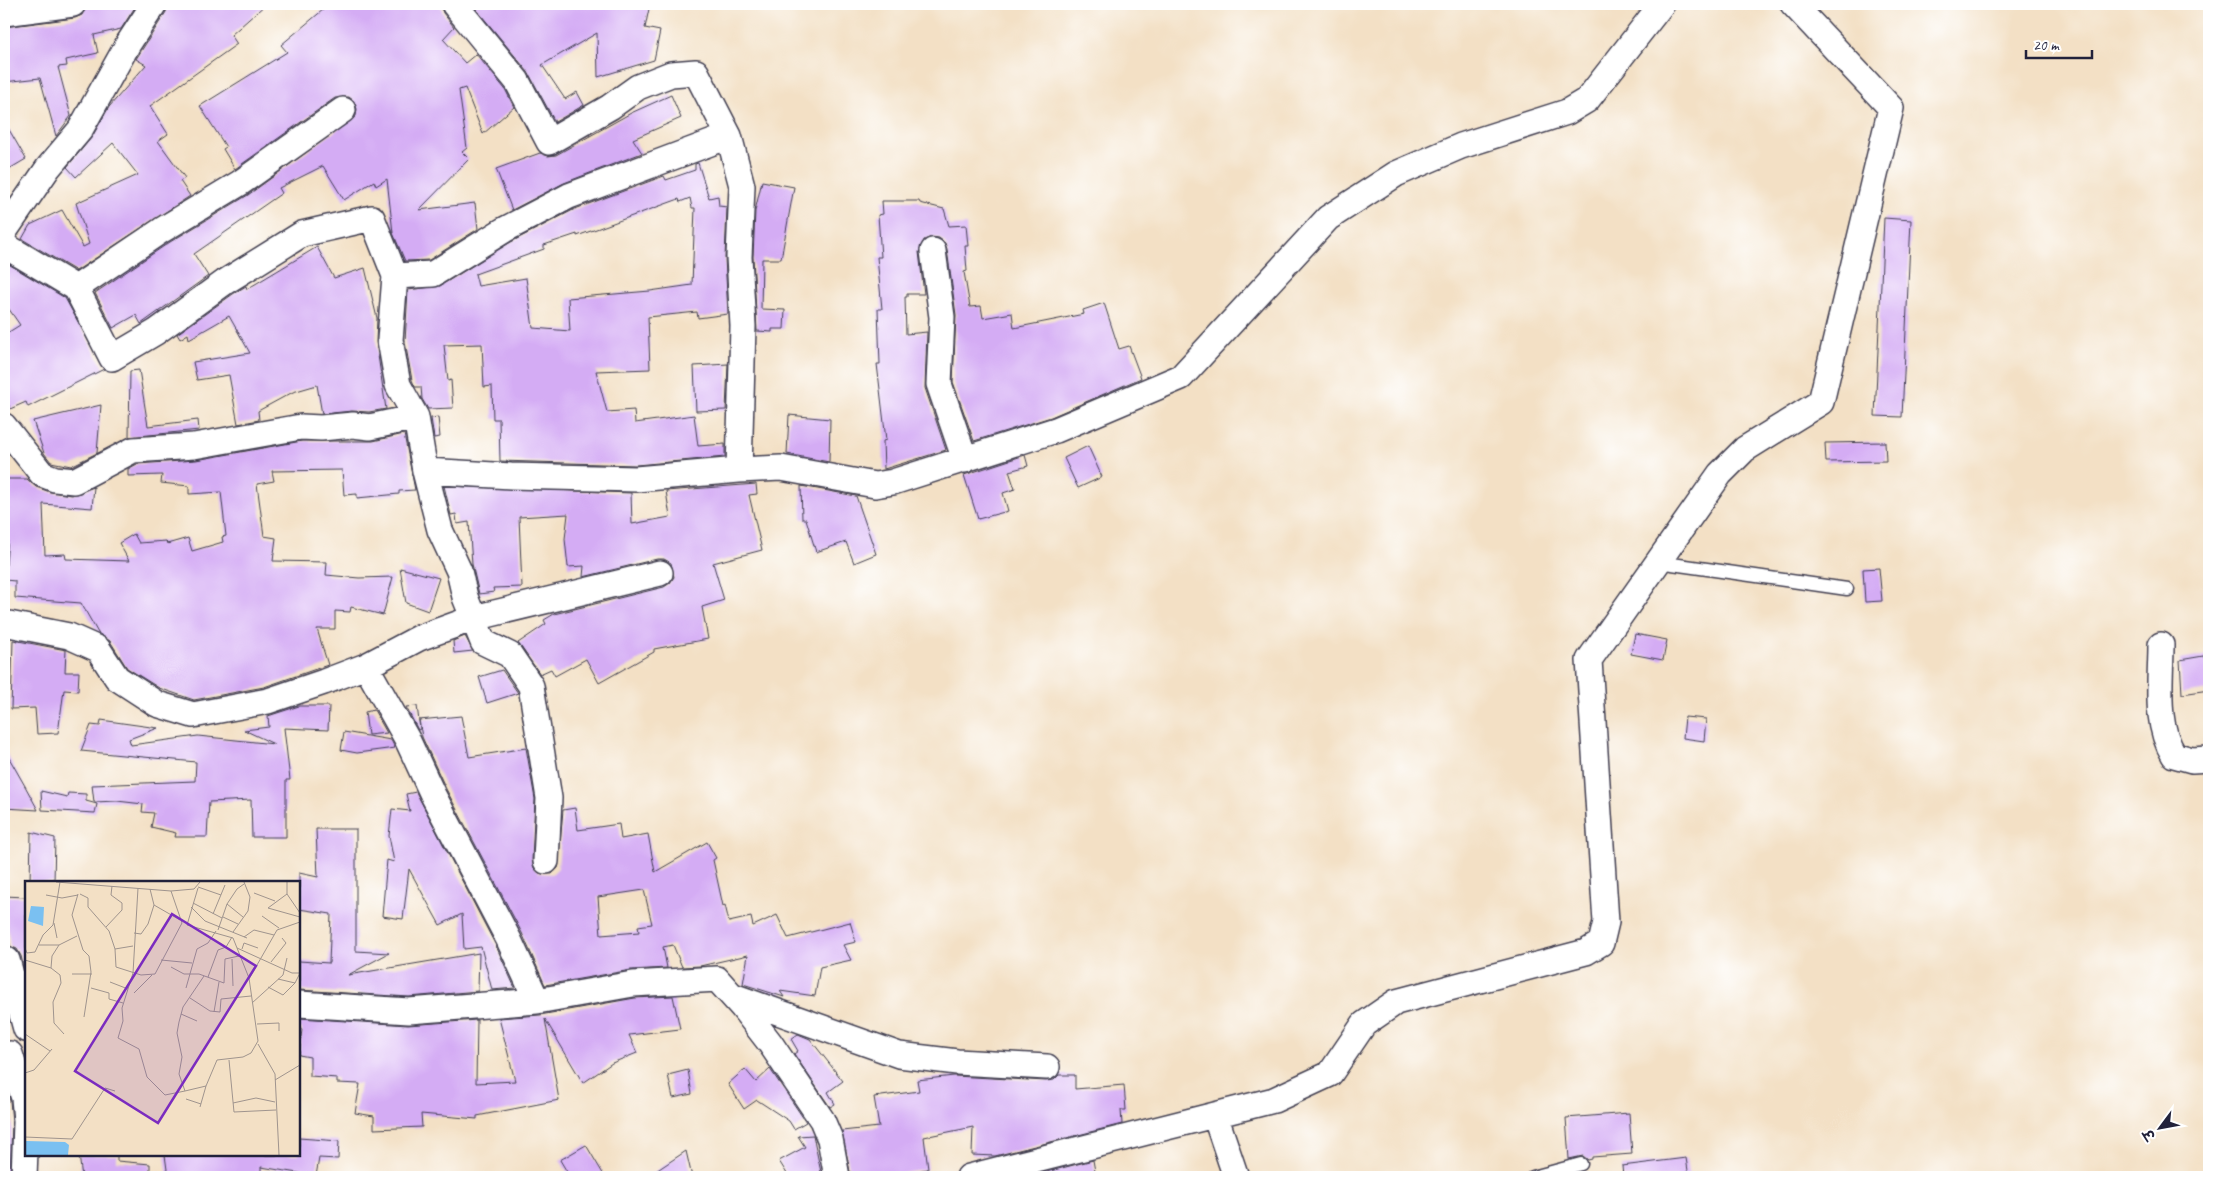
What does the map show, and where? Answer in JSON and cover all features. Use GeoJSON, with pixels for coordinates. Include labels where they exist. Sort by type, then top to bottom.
{"type":"FeatureCollection","features":[{"type":"Feature","properties":{"kind":"street"},"geometry":{"type":"LineString","coordinates":[[4,13],[73,4]]}},
{"type":"Feature","properties":{"kind":"street"},"geometry":{"type":"LineString","coordinates":[[4,232],[48,168],[80,130],[128,44],[154,4]]}},
{"type":"Feature","properties":{"kind":"street"},"geometry":{"type":"LineString","coordinates":[[454,4],[517,81],[549,142],[610,107],[638,87],[671,74],[696,72],[729,136],[742,186],[739,258],[743,326],[739,470]]}},
{"type":"Feature","properties":{"kind":"street"},"geometry":{"type":"LineString","coordinates":[[425,471],[636,479],[781,468],[875,485],[893,482],[1056,430],[1181,377],[1328,218],[1396,174],[1461,146],[1567,112],[1587,100],[1662,4]]}},
{"type":"Feature","properties":{"kind":"street"},"geometry":{"type":"LineString","coordinates":[[969,1177],[1048,1168],[1215,1115],[1274,1100],[1330,1074],[1364,1024],[1396,1002],[1586,952],[1601,943],[1606,922],[1589,660],[1720,474],[1745,449],[1821,402],[1891,108],[1793,4]]}},
{"type":"Feature","properties":{"kind":"street"},"geometry":{"type":"LineString","coordinates":[[76,288],[162,230],[240,183],[344,110]]}},
{"type":"Feature","properties":{"kind":"street"},"geometry":{"type":"LineString","coordinates":[[395,276],[433,274],[504,230],[569,196],[729,136]]}},
{"type":"Feature","properties":{"kind":"street"},"geometry":{"type":"LineString","coordinates":[[4,245],[76,288],[112,358],[156,332],[225,282],[302,234],[372,218],[395,276],[390,340],[398,385],[416,416],[425,471],[440,530],[459,571],[466,598],[483,642],[510,656],[532,686],[549,798],[546,861]]}},
{"type":"Feature","properties":{"kind":"street"},"geometry":{"type":"LineString","coordinates":[[934,251],[942,317],[939,384],[965,460]]}},
{"type":"Feature","properties":{"kind":"street"},"geometry":{"type":"LineString","coordinates":[[4,426],[42,474],[74,481],[133,450],[194,446],[301,427],[321,428],[353,425],[370,427],[416,416]]}},
{"type":"Feature","properties":{"kind":"street"},"geometry":{"type":"LineString","coordinates":[[4,623],[69,636],[84,643],[98,650],[118,678],[157,704],[193,715],[268,701],[366,666],[419,638],[474,618],[660,573]]}},
{"type":"Feature","properties":{"kind":"street"},"geometry":{"type":"LineString","coordinates":[[2161,645],[2160,716],[2165,741],[2174,755],[2192,760],[2209,759]]}},
{"type":"Feature","properties":{"kind":"street"},"geometry":{"type":"LineString","coordinates":[[366,666],[407,739],[433,795],[509,940],[536,1001]]}},
{"type":"Feature","properties":{"kind":"street"},"geometry":{"type":"LineString","coordinates":[[5,955],[25,1025]]}},
{"type":"Feature","properties":{"kind":"street"},"geometry":{"type":"LineString","coordinates":[[300,1004],[409,1011],[536,1001],[633,984],[717,980],[732,995],[770,1043],[822,1120],[830,1139],[837,1177]]}},
{"type":"Feature","properties":{"kind":"street"},"geometry":{"type":"LineString","coordinates":[[732,995],[900,1055],[957,1062],[1047,1067]]}},
{"type":"Feature","properties":{"kind":"street"},"geometry":{"type":"LineString","coordinates":[[25,1030],[18,1036],[7,1061],[24,1098],[25,1110]]}},
{"type":"Feature","properties":{"kind":"street"},"geometry":{"type":"LineString","coordinates":[[1215,1115],[1236,1177]]}},
{"type":"Feature","properties":{"kind":"street"},"geometry":{"type":"LineString","coordinates":[[24,1177],[25,1149]]}},
{"type":"Feature","properties":{"kind":"lane"},"geometry":{"type":"LineString","coordinates":[[1658,562],[1847,589]]}},
{"type":"Feature","properties":{"kind":"lane"},"geometry":{"type":"LineString","coordinates":[[1533,1177],[1581,1164]]}},
{"type":"Feature","properties":{"kind":"building"},"geometry":{"type":"Polygon","coordinates":[[[87,4],[137,4],[121,29],[94,35],[98,53],[66,60],[67,66],[58,67],[71,116],[56,136],[40,78],[4,82],[4,27],[75,18],[82,15],[87,4]]]}},
{"type":"Feature","properties":{"kind":"building"},"geometry":{"type":"Polygon","coordinates":[[[168,4],[266,4],[231,35],[237,44],[150,106],[168,134],[158,141],[185,178],[180,181],[190,196],[76,271],[22,239],[30,225],[62,210],[83,247],[89,244],[76,203],[138,175],[113,143],[76,177],[67,167],[92,137],[109,107],[146,65],[136,59],[166,12],[168,4]]]}},
{"type":"Feature","properties":{"kind":"building"},"geometry":{"type":"Polygon","coordinates":[[[330,4],[440,4],[443,13],[454,27],[443,39],[465,63],[476,54],[505,89],[514,107],[483,134],[465,88],[459,90],[467,148],[462,152],[469,159],[419,210],[475,203],[478,229],[429,260],[405,261],[393,233],[387,179],[376,186],[374,181],[344,200],[323,166],[279,188],[282,193],[194,254],[208,276],[141,324],[136,315],[113,328],[95,293],[170,242],[248,195],[356,116],[357,109],[354,101],[349,97],[335,98],[235,169],[223,149],[226,147],[200,106],[287,52],[281,45],[330,4]]]}},
{"type":"Feature","properties":{"kind":"building"},"geometry":{"type":"Polygon","coordinates":[[[472,4],[650,4],[645,28],[660,31],[654,60],[598,77],[597,33],[542,65],[565,99],[577,92],[584,105],[555,122],[528,72],[472,4]]]}},
{"type":"Feature","properties":{"kind":"building"},"geometry":{"type":"Polygon","coordinates":[[[671,95],[681,118],[633,139],[642,153],[564,183],[512,210],[496,169],[540,153],[548,156],[556,155],[631,113],[671,95]]]}},
{"type":"Feature","properties":{"kind":"building"},"geometry":{"type":"Polygon","coordinates":[[[4,121],[26,159],[4,172],[4,121]]]}},
{"type":"Feature","properties":{"kind":"building"},"geometry":{"type":"Polygon","coordinates":[[[698,163],[709,198],[718,196],[719,206],[727,207],[725,258],[728,314],[698,318],[697,312],[648,317],[650,369],[596,371],[607,412],[634,410],[635,423],[694,415],[698,446],[725,444],[725,457],[636,465],[500,461],[499,419],[493,419],[492,386],[484,387],[482,344],[444,345],[448,381],[451,380],[453,408],[428,409],[422,399],[421,387],[415,387],[412,380],[405,342],[408,290],[440,286],[511,242],[575,209],[664,176],[666,180],[695,170],[695,164],[698,163]],[[690,198],[680,202],[679,199],[577,236],[577,234],[544,245],[544,249],[475,274],[478,286],[526,278],[533,328],[570,331],[568,298],[650,291],[692,285],[695,208],[692,208],[690,198]]]}},
{"type":"Feature","properties":{"kind":"building"},"geometry":{"type":"Polygon","coordinates":[[[762,181],[794,187],[781,259],[762,259],[761,309],[785,310],[784,329],[772,329],[772,332],[757,331],[753,257],[755,211],[762,181]]]}},
{"type":"Feature","properties":{"kind":"building"},"geometry":{"type":"Polygon","coordinates":[[[882,201],[919,201],[920,203],[944,209],[949,226],[966,225],[968,246],[965,246],[967,271],[964,272],[970,307],[981,306],[983,318],[1012,313],[1014,328],[1084,314],[1083,310],[1104,303],[1119,349],[1129,346],[1141,378],[1051,417],[974,441],[953,382],[956,315],[947,249],[945,243],[939,238],[931,237],[924,240],[919,252],[924,294],[907,294],[907,297],[905,297],[906,334],[927,332],[925,388],[946,450],[884,469],[883,441],[886,440],[877,364],[880,364],[878,309],[882,309],[877,257],[881,257],[878,215],[883,214],[882,201]]]}},
{"type":"Feature","properties":{"kind":"building"},"geometry":{"type":"Polygon","coordinates":[[[1884,218],[1911,220],[1902,417],[1875,416],[1884,218]]]}},
{"type":"Feature","properties":{"kind":"building"},"geometry":{"type":"Polygon","coordinates":[[[317,247],[334,278],[365,268],[377,318],[376,342],[386,409],[369,412],[352,411],[322,414],[317,385],[293,392],[258,411],[259,420],[238,424],[229,375],[197,380],[193,362],[250,353],[229,316],[189,339],[188,334],[180,339],[177,334],[233,294],[246,286],[247,289],[317,247]]]}},
{"type":"Feature","properties":{"kind":"building"},"geometry":{"type":"Polygon","coordinates":[[[5,262],[65,298],[104,369],[28,407],[26,402],[10,409],[4,392],[4,335],[20,325],[4,302],[5,262]]]}},
{"type":"Feature","properties":{"kind":"building"},"geometry":{"type":"Polygon","coordinates":[[[728,364],[726,410],[696,411],[694,366],[728,364]]]}},
{"type":"Feature","properties":{"kind":"building"},"geometry":{"type":"Polygon","coordinates":[[[139,370],[148,426],[198,420],[199,430],[129,437],[130,371],[139,370]]]}},
{"type":"Feature","properties":{"kind":"building"},"geometry":{"type":"Polygon","coordinates":[[[101,405],[97,453],[71,466],[51,462],[44,453],[33,421],[101,405]]]}},
{"type":"Feature","properties":{"kind":"building"},"geometry":{"type":"Polygon","coordinates":[[[789,415],[830,419],[829,462],[787,454],[789,415]]]}},
{"type":"Feature","properties":{"kind":"building"},"geometry":{"type":"Polygon","coordinates":[[[438,417],[440,437],[434,438],[431,418],[438,417]]]}},
{"type":"Feature","properties":{"kind":"building"},"geometry":{"type":"Polygon","coordinates":[[[404,434],[415,490],[399,491],[399,494],[357,498],[357,494],[344,495],[342,470],[272,471],[274,481],[257,484],[264,536],[276,538],[273,561],[327,562],[326,575],[359,578],[393,577],[383,615],[351,607],[350,612],[335,611],[335,629],[317,629],[328,665],[264,687],[194,700],[159,688],[127,668],[110,641],[98,633],[81,603],[15,598],[15,581],[5,580],[8,537],[4,537],[4,479],[27,479],[36,487],[50,492],[72,495],[94,487],[92,508],[43,504],[45,555],[65,554],[66,559],[129,561],[119,543],[134,534],[139,543],[166,541],[167,544],[188,538],[192,551],[223,542],[222,537],[226,536],[221,492],[189,494],[189,486],[161,483],[162,475],[128,476],[128,469],[137,464],[196,460],[302,441],[373,441],[404,434]]]}},
{"type":"Feature","properties":{"kind":"building"},"geometry":{"type":"Polygon","coordinates":[[[1885,442],[1886,461],[1826,462],[1825,443],[1885,442]]]}},
{"type":"Feature","properties":{"kind":"building"},"geometry":{"type":"Polygon","coordinates":[[[1088,446],[1102,477],[1078,488],[1064,458],[1088,446]]]}},
{"type":"Feature","properties":{"kind":"building"},"geometry":{"type":"Polygon","coordinates":[[[1025,455],[1028,466],[1009,471],[1015,489],[1003,493],[1008,511],[978,519],[964,475],[1025,455]]]}},
{"type":"Feature","properties":{"kind":"building"},"geometry":{"type":"Polygon","coordinates":[[[756,484],[757,494],[749,495],[762,550],[713,563],[724,600],[702,607],[708,639],[654,649],[654,652],[599,683],[586,659],[555,676],[551,669],[540,674],[518,643],[546,624],[544,620],[554,614],[664,587],[674,577],[671,563],[664,559],[657,559],[583,577],[584,566],[568,567],[565,539],[568,514],[519,517],[522,587],[493,588],[494,592],[479,594],[472,564],[469,522],[457,524],[456,514],[451,515],[444,486],[631,493],[632,524],[670,517],[666,491],[756,484]]]}},
{"type":"Feature","properties":{"kind":"building"},"geometry":{"type":"Polygon","coordinates":[[[801,486],[856,496],[876,554],[854,563],[846,542],[816,552],[806,519],[802,519],[801,486]]]}},
{"type":"Feature","properties":{"kind":"building"},"geometry":{"type":"Polygon","coordinates":[[[400,568],[439,578],[428,611],[406,603],[400,568]]]}},
{"type":"Feature","properties":{"kind":"building"},"geometry":{"type":"Polygon","coordinates":[[[1879,568],[1882,601],[1865,602],[1863,569],[1879,568]]]}},
{"type":"Feature","properties":{"kind":"building"},"geometry":{"type":"Polygon","coordinates":[[[1635,634],[1667,640],[1663,660],[1631,654],[1635,634]]]}},
{"type":"Feature","properties":{"kind":"building"},"geometry":{"type":"Polygon","coordinates":[[[465,636],[473,651],[454,653],[453,641],[465,636]]]}},
{"type":"Feature","properties":{"kind":"building"},"geometry":{"type":"Polygon","coordinates":[[[13,640],[66,650],[65,672],[79,672],[78,691],[64,690],[58,733],[37,734],[35,708],[11,709],[13,640]]]}},
{"type":"Feature","properties":{"kind":"building"},"geometry":{"type":"Polygon","coordinates":[[[2209,655],[2209,690],[2182,694],[2180,660],[2209,655]]]}},
{"type":"Feature","properties":{"kind":"building"},"geometry":{"type":"Polygon","coordinates":[[[502,670],[518,693],[487,703],[479,677],[502,670]]]}},
{"type":"Feature","properties":{"kind":"building"},"geometry":{"type":"Polygon","coordinates":[[[299,706],[329,706],[328,730],[284,728],[290,780],[286,780],[286,837],[252,837],[251,800],[209,802],[207,837],[175,837],[176,833],[151,827],[154,813],[142,812],[143,804],[117,801],[94,802],[92,785],[195,781],[196,762],[81,751],[91,725],[100,726],[101,720],[158,728],[129,739],[131,745],[198,736],[274,744],[244,730],[269,727],[268,716],[299,706]]]}},
{"type":"Feature","properties":{"kind":"building"},"geometry":{"type":"Polygon","coordinates":[[[417,706],[420,729],[418,730],[406,707],[417,706]]]}},
{"type":"Feature","properties":{"kind":"building"},"geometry":{"type":"Polygon","coordinates":[[[374,710],[387,733],[368,735],[365,712],[374,710]]]}},
{"type":"Feature","properties":{"kind":"building"},"geometry":{"type":"Polygon","coordinates":[[[461,716],[469,757],[526,748],[535,799],[532,860],[534,868],[539,873],[552,874],[558,868],[563,810],[575,808],[578,830],[619,824],[621,839],[648,834],[655,872],[707,842],[716,858],[713,860],[723,906],[725,905],[729,922],[751,917],[753,926],[777,915],[788,938],[850,922],[856,942],[843,945],[851,960],[820,967],[815,996],[780,991],[784,997],[743,984],[748,955],[700,966],[682,967],[673,945],[663,947],[667,968],[631,970],[545,985],[522,933],[446,789],[422,737],[419,720],[461,716]],[[644,890],[598,897],[601,935],[639,932],[638,926],[652,924],[644,890]]]}},
{"type":"Feature","properties":{"kind":"building"},"geometry":{"type":"Polygon","coordinates":[[[1685,717],[1706,719],[1704,741],[1683,738],[1685,717]]]}},
{"type":"Feature","properties":{"kind":"building"},"geometry":{"type":"Polygon","coordinates":[[[344,732],[391,740],[395,748],[357,753],[341,750],[344,732]]]}},
{"type":"Feature","properties":{"kind":"building"},"geometry":{"type":"Polygon","coordinates":[[[4,749],[25,786],[38,810],[4,808],[4,749]]]}},
{"type":"Feature","properties":{"kind":"building"},"geometry":{"type":"Polygon","coordinates":[[[41,791],[67,797],[68,793],[86,794],[86,801],[97,804],[95,813],[42,810],[41,791]]]}},
{"type":"Feature","properties":{"kind":"building"},"geometry":{"type":"Polygon","coordinates":[[[416,792],[496,946],[515,988],[492,990],[481,947],[464,949],[462,914],[440,925],[409,869],[403,919],[382,916],[387,860],[394,862],[389,836],[392,809],[410,811],[406,794],[416,792]]]}},
{"type":"Feature","properties":{"kind":"building"},"geometry":{"type":"Polygon","coordinates":[[[316,829],[356,829],[356,951],[389,953],[348,975],[479,953],[478,991],[409,997],[300,990],[300,961],[329,963],[331,914],[300,909],[299,873],[318,877],[316,829]]]}},
{"type":"Feature","properties":{"kind":"building"},"geometry":{"type":"Polygon","coordinates":[[[31,832],[55,838],[54,881],[30,881],[31,832]]]}},
{"type":"Feature","properties":{"kind":"building"},"geometry":{"type":"Polygon","coordinates":[[[4,896],[25,897],[25,972],[17,949],[10,946],[4,896]]]}},
{"type":"Feature","properties":{"kind":"building"},"geometry":{"type":"Polygon","coordinates":[[[673,996],[680,1029],[629,1035],[637,1053],[612,1063],[583,1083],[545,1019],[559,1100],[477,1116],[477,1119],[421,1114],[422,1127],[374,1129],[374,1116],[355,1113],[360,1084],[337,1083],[337,1078],[310,1076],[310,1057],[300,1055],[302,1029],[300,1028],[300,1018],[408,1025],[477,1020],[476,1083],[515,1081],[499,1018],[540,1015],[635,998],[673,996]]]}},
{"type":"Feature","properties":{"kind":"building"},"geometry":{"type":"Polygon","coordinates":[[[798,1034],[810,1039],[843,1081],[828,1092],[835,1104],[830,1107],[794,1054],[798,1051],[791,1039],[798,1034]]]}},
{"type":"Feature","properties":{"kind":"building"},"geometry":{"type":"Polygon","coordinates":[[[745,1069],[756,1082],[770,1069],[806,1122],[794,1129],[789,1121],[757,1100],[744,1109],[728,1084],[745,1069]]]}},
{"type":"Feature","properties":{"kind":"building"},"geometry":{"type":"Polygon","coordinates":[[[688,1070],[692,1094],[673,1098],[668,1075],[688,1070]]]}},
{"type":"Feature","properties":{"kind":"building"},"geometry":{"type":"Polygon","coordinates":[[[1059,1075],[1075,1075],[1075,1089],[1124,1085],[1126,1110],[1121,1110],[1122,1124],[995,1156],[972,1155],[973,1127],[924,1137],[928,1169],[883,1177],[851,1177],[842,1131],[879,1127],[874,1097],[919,1091],[917,1080],[954,1076],[1046,1081],[1054,1080],[1059,1075]]]}},
{"type":"Feature","properties":{"kind":"building"},"geometry":{"type":"Polygon","coordinates":[[[4,1082],[10,1101],[12,1122],[10,1177],[4,1177],[4,1082]]]}},
{"type":"Feature","properties":{"kind":"building"},"geometry":{"type":"Polygon","coordinates":[[[1629,1113],[1632,1154],[1592,1157],[1592,1159],[1588,1160],[1583,1156],[1569,1159],[1566,1118],[1629,1113]]]}},
{"type":"Feature","properties":{"kind":"building"},"geometry":{"type":"Polygon","coordinates":[[[813,1135],[822,1177],[789,1177],[779,1161],[805,1147],[798,1136],[813,1135]]]}},
{"type":"Feature","properties":{"kind":"building"},"geometry":{"type":"Polygon","coordinates":[[[300,1138],[339,1141],[338,1159],[319,1158],[316,1176],[261,1167],[261,1177],[168,1177],[165,1156],[300,1156],[300,1138]]]}},
{"type":"Feature","properties":{"kind":"building"},"geometry":{"type":"Polygon","coordinates":[[[586,1145],[605,1177],[570,1177],[560,1160],[586,1145]]]}},
{"type":"Feature","properties":{"kind":"building"},"geometry":{"type":"Polygon","coordinates":[[[686,1151],[692,1177],[647,1177],[686,1151]]]}},
{"type":"Feature","properties":{"kind":"building"},"geometry":{"type":"Polygon","coordinates":[[[79,1156],[117,1156],[117,1161],[150,1164],[150,1177],[82,1177],[79,1156]]]}},
{"type":"Feature","properties":{"kind":"building"},"geometry":{"type":"Polygon","coordinates":[[[1686,1158],[1689,1177],[1623,1177],[1622,1166],[1686,1158]]]}},
{"type":"Feature","properties":{"kind":"building"},"geometry":{"type":"Polygon","coordinates":[[[1093,1160],[1096,1177],[1027,1177],[1093,1160]]]}}]}
